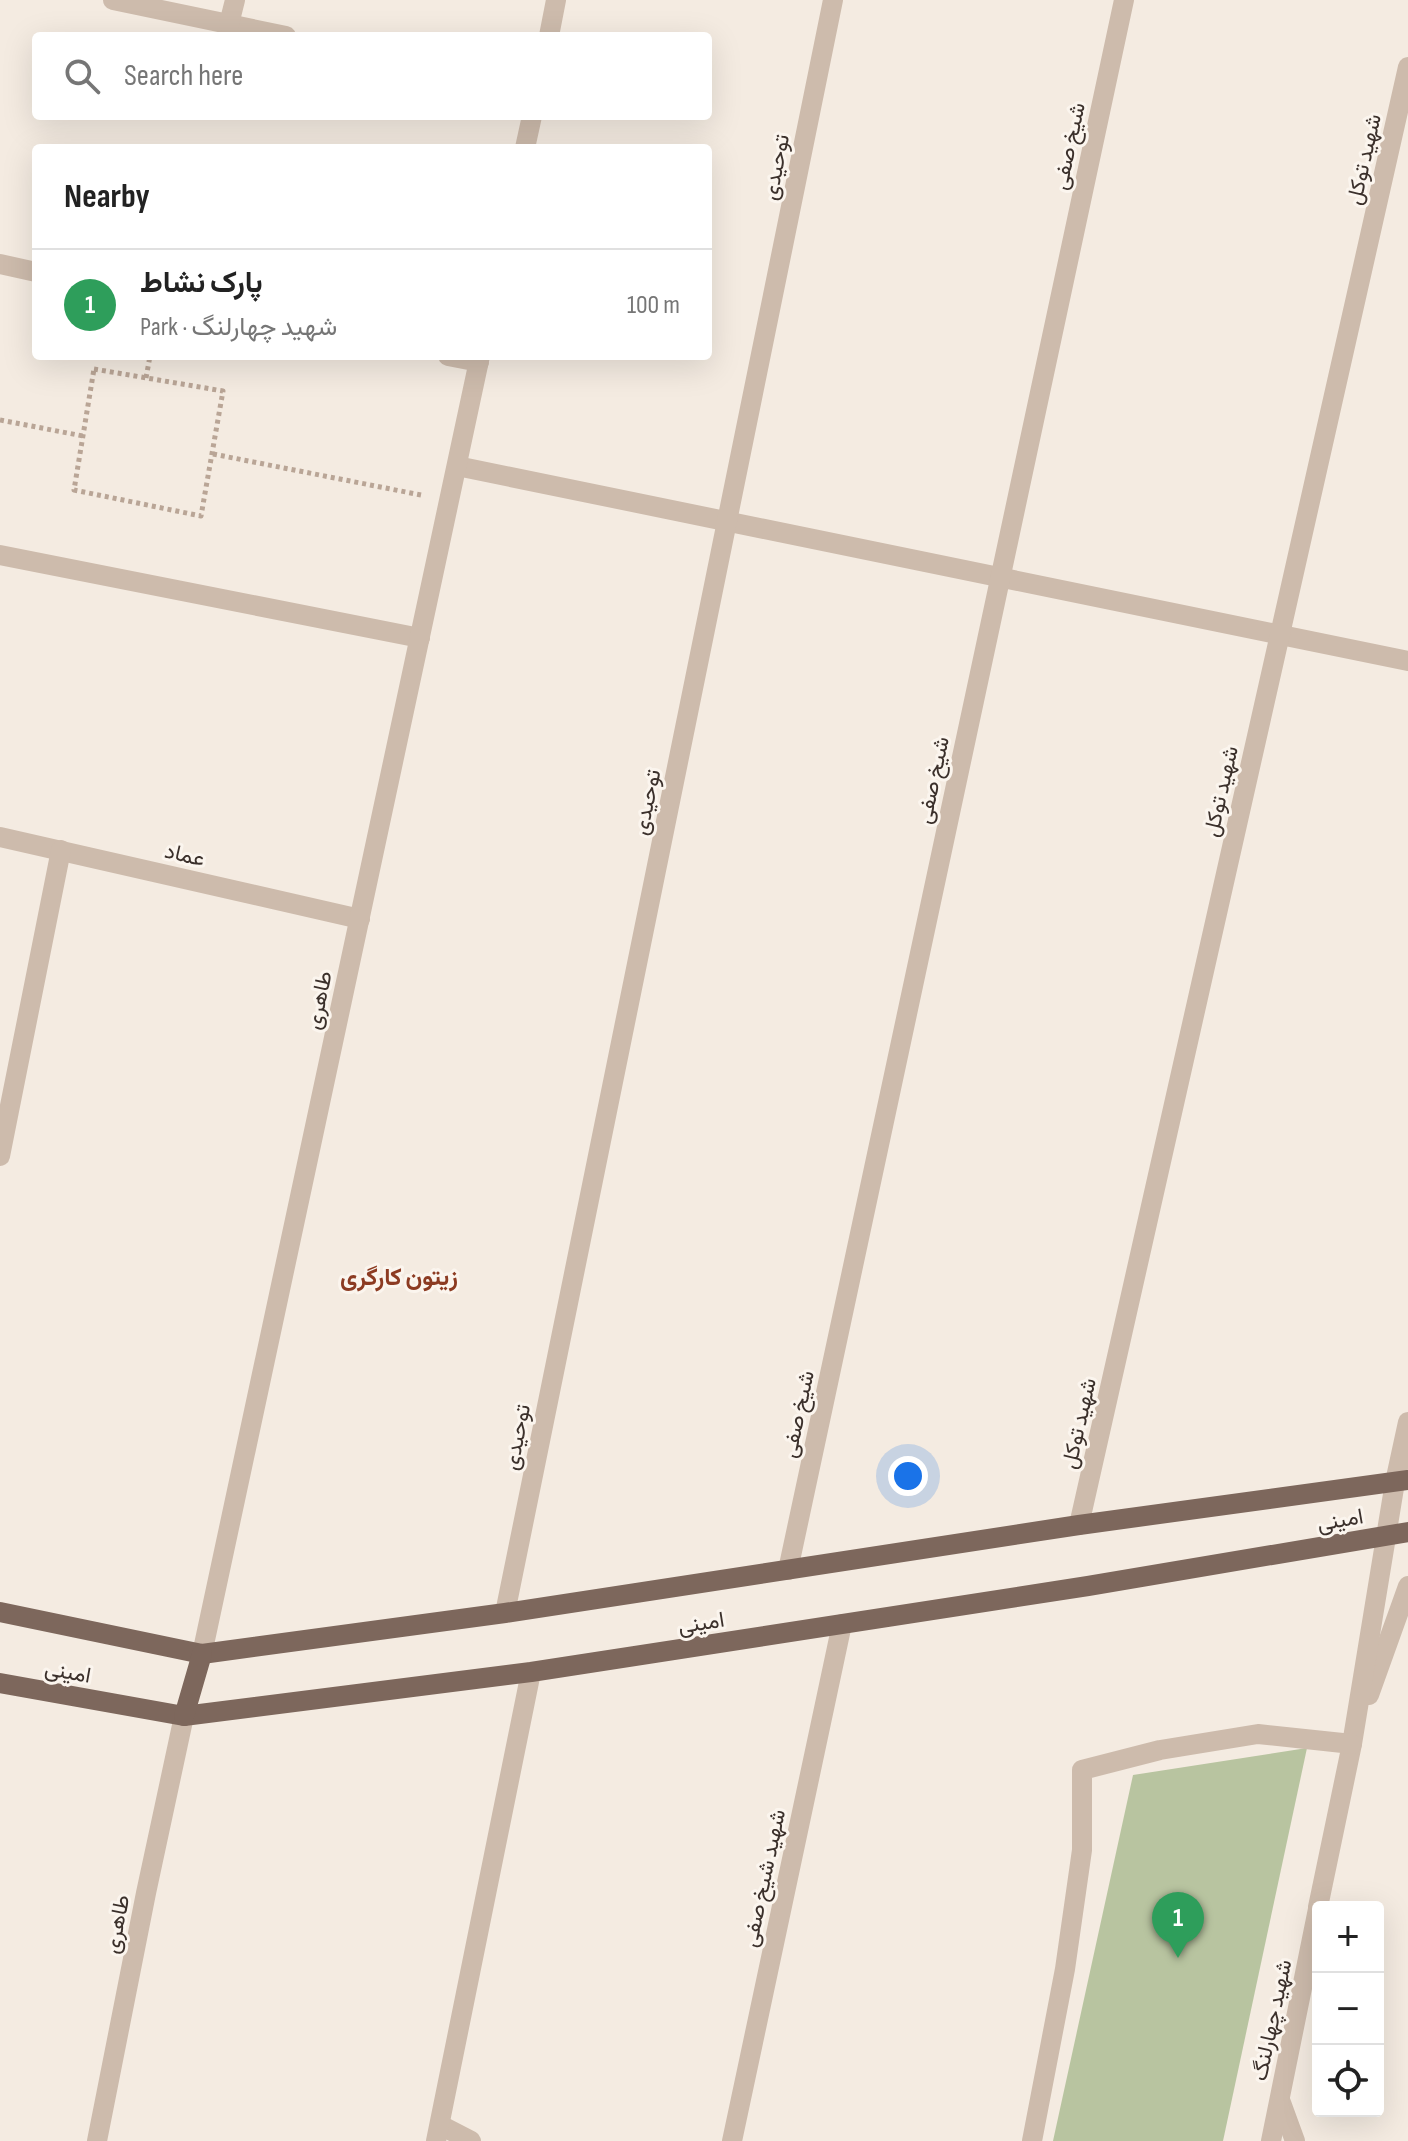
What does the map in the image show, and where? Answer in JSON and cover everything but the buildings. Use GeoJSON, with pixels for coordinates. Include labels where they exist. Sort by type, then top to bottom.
{"type":"FeatureCollection","features":[{"type":"Feature","properties":{"kind":"main road","name":"امینی"},"geometry":{"type":"LineString","coordinates":[[0,1612],[202,1654],[505,1613],[1079,1525],[1402,1481]]}},
{"type":"Feature","properties":{"kind":"main road","name":"امینی"},"geometry":{"type":"LineString","coordinates":[[0,1683],[184,1716],[531,1672],[1088,1586],[1408,1532]]}},
{"type":"Feature","properties":{"kind":"main road"},"geometry":{"type":"LineString","coordinates":[[184,1716],[202,1654]]}},
{"type":"Feature","properties":{"kind":"street"},"geometry":{"type":"LineString","coordinates":[[113,0],[267,32]]}},
{"type":"Feature","properties":{"kind":"street"},"geometry":{"type":"LineString","coordinates":[[229,24],[235,0]]}},
{"type":"Feature","properties":{"kind":"street"},"geometry":{"type":"LineString","coordinates":[[550,32],[556,0]]}},
{"type":"Feature","properties":{"kind":"street","name":"توحیدی"},"geometry":{"type":"LineString","coordinates":[[505,1613],[833,0]]}},
{"type":"Feature","properties":{"kind":"street","name":"شیخ صفی"},"geometry":{"type":"LineString","coordinates":[[788,1570],[1124,0]]}},
{"type":"Feature","properties":{"kind":"street","name":"شهید توکل"},"geometry":{"type":"LineString","coordinates":[[1079,1525],[1408,67]]}},
{"type":"Feature","properties":{"kind":"street"},"geometry":{"type":"LineString","coordinates":[[526,144],[531,120]]}},
{"type":"Feature","properties":{"kind":"street"},"geometry":{"type":"LineString","coordinates":[[0,264],[32,271]]}},
{"type":"Feature","properties":{"kind":"street","name":"طاهری"},"geometry":{"type":"LineString","coordinates":[[202,1654],[480,360]]}},
{"type":"Feature","properties":{"kind":"street"},"geometry":{"type":"LineString","coordinates":[[457,466],[1408,661]]}},
{"type":"Feature","properties":{"kind":"street"},"geometry":{"type":"LineString","coordinates":[[0,555],[420,638]]}},
{"type":"Feature","properties":{"kind":"street","name":"عماد"},"geometry":{"type":"LineString","coordinates":[[0,837],[360,919]]}},
{"type":"Feature","properties":{"kind":"street"},"geometry":{"type":"LineString","coordinates":[[0,1156],[61,850]]}},
{"type":"Feature","properties":{"kind":"street"},"geometry":{"type":"LineString","coordinates":[[1352,1744],[1386,1536],[1402,1481],[1408,1422]]}},
{"type":"Feature","properties":{"kind":"street"},"geometry":{"type":"LineString","coordinates":[[1352,1744],[1408,1586]]}},
{"type":"Feature","properties":{"kind":"street","name":"شهید شیخ صفی"},"geometry":{"type":"LineString","coordinates":[[732,2141],[842,1624]]}},
{"type":"Feature","properties":{"kind":"street"},"geometry":{"type":"LineString","coordinates":[[471,2141],[438,2133],[531,1672]]}},
{"type":"Feature","properties":{"kind":"street","name":"طاهری"},"geometry":{"type":"LineString","coordinates":[[97,2141],[184,1716]]}},
{"type":"Feature","properties":{"kind":"street"},"geometry":{"type":"LineString","coordinates":[[1032,2141],[1065,1969],[1082,1850],[1082,1770],[1160,1750],[1258,1734],[1352,1744]]}},
{"type":"Feature","properties":{"kind":"street","name":"شهید چهارلنگ"},"geometry":{"type":"LineString","coordinates":[[1319,1901],[1352,1744]]}},
{"type":"Feature","properties":{"kind":"street","name":"شهید چهارلنگ"},"geometry":{"type":"LineString","coordinates":[[1271,2141],[1312,1937]]}},
{"type":"Feature","properties":{"kind":"street"},"geometry":{"type":"LineString","coordinates":[[1279,2098],[1295,2141]]}},
{"type":"Feature","properties":{"kind":"path"},"geometry":{"type":"LineString","coordinates":[[146,378],[149,360]]}},
{"type":"Feature","properties":{"kind":"path"},"geometry":{"type":"LineString","coordinates":[[94,369],[223,391],[201,516],[74,490],[83,436],[94,369]]}},
{"type":"Feature","properties":{"kind":"path"},"geometry":{"type":"LineString","coordinates":[[0,420],[83,436]]}},
{"type":"Feature","properties":{"kind":"path"},"geometry":{"type":"LineString","coordinates":[[213,454],[449,501]]}},
{"type":"Feature","properties":{"kind":"green space"},"geometry":{"type":"Polygon","coordinates":[[[1307,1748],[1223,2141],[1053,2141],[1133,1775],[1307,1748]]]}},
{"type":"Feature","properties":{"kind":"place","name":"پارک نشاط"},"geometry":{"type":"Point","coordinates":[1178,1958]}},
{"type":"Feature","properties":{"kind":"district","name":"زیتون کارگری"},"geometry":{"type":"Point","coordinates":[399,1277]}}]}
